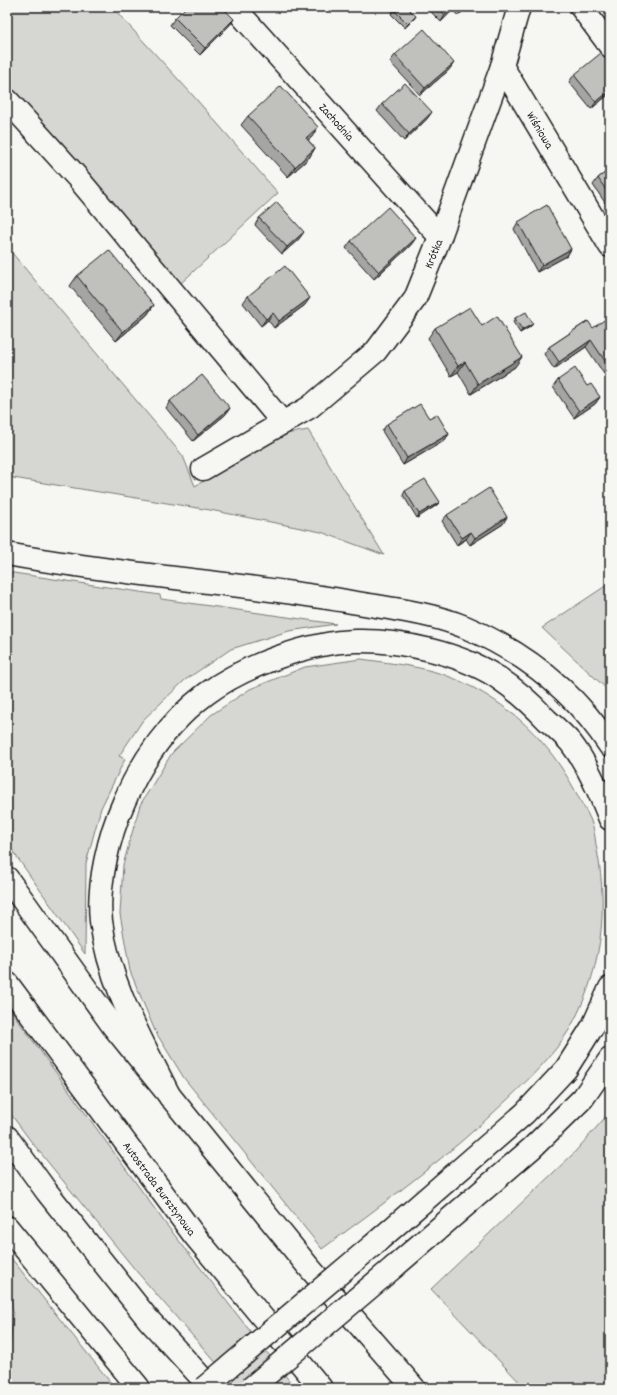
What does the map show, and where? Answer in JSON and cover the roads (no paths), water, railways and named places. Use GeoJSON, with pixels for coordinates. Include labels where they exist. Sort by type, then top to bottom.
{"type":"FeatureCollection","features":[{"type":"Feature","properties":{"kind":"main road","name":"Zachodnia"},"geometry":{"type":"LineString","coordinates":[[234,7],[440,237]]}},
{"type":"Feature","properties":{"kind":"main road"},"geometry":{"type":"LineString","coordinates":[[502,66],[519,7]]}},
{"type":"Feature","properties":{"kind":"main road"},"geometry":{"type":"LineString","coordinates":[[581,7],[610,46]]}},
{"type":"Feature","properties":{"kind":"main road","name":"Krótka"},"geometry":{"type":"LineString","coordinates":[[203,469],[310,407],[376,351],[415,299],[440,237],[502,66]]}},
{"type":"Feature","properties":{"kind":"main road","name":"Wiśniowa"},"geometry":{"type":"LineString","coordinates":[[502,66],[610,246]]}},
{"type":"Feature","properties":{"kind":"main road"},"geometry":{"type":"LineString","coordinates":[[7,100],[76,176],[283,422]]}},
{"type":"Feature","properties":{"kind":"main road"},"geometry":{"type":"LineString","coordinates":[[7,554],[59,564],[317,596],[417,613],[464,627],[511,650],[553,679],[593,720],[610,746]]}},
{"type":"Feature","properties":{"kind":"main road"},"geometry":{"type":"LineString","coordinates":[[170,1097],[125,1009],[110,963],[101,920],[103,872],[114,824],[136,774],[170,727],[206,694],[256,665],[306,648],[356,641],[409,646],[451,656],[496,677],[532,704],[571,743],[597,787],[610,819]]}},
{"type":"Feature","properties":{"kind":"main road"},"geometry":{"type":"LineString","coordinates":[[7,878],[113,1026],[307,1265],[414,1388]]}},
{"type":"Feature","properties":{"kind":"main road","name":"Autostrada Bursztynowa"},"geometry":{"type":"LineString","coordinates":[[7,983],[194,1235],[321,1388]]}},
{"type":"Feature","properties":{"kind":"main road"},"geometry":{"type":"LineString","coordinates":[[204,1388],[372,1246],[525,1113],[566,1069],[593,1026],[610,988]]}},
{"type":"Feature","properties":{"kind":"main road"},"geometry":{"type":"LineString","coordinates":[[251,1388],[532,1148],[583,1098],[610,1059]]}},
{"type":"Feature","properties":{"kind":"main road"},"geometry":{"type":"LineString","coordinates":[[7,1137],[47,1192],[148,1319],[211,1388]]}},
{"type":"Feature","properties":{"kind":"main road"},"geometry":{"type":"LineString","coordinates":[[7,1227],[139,1388]]}}]}
